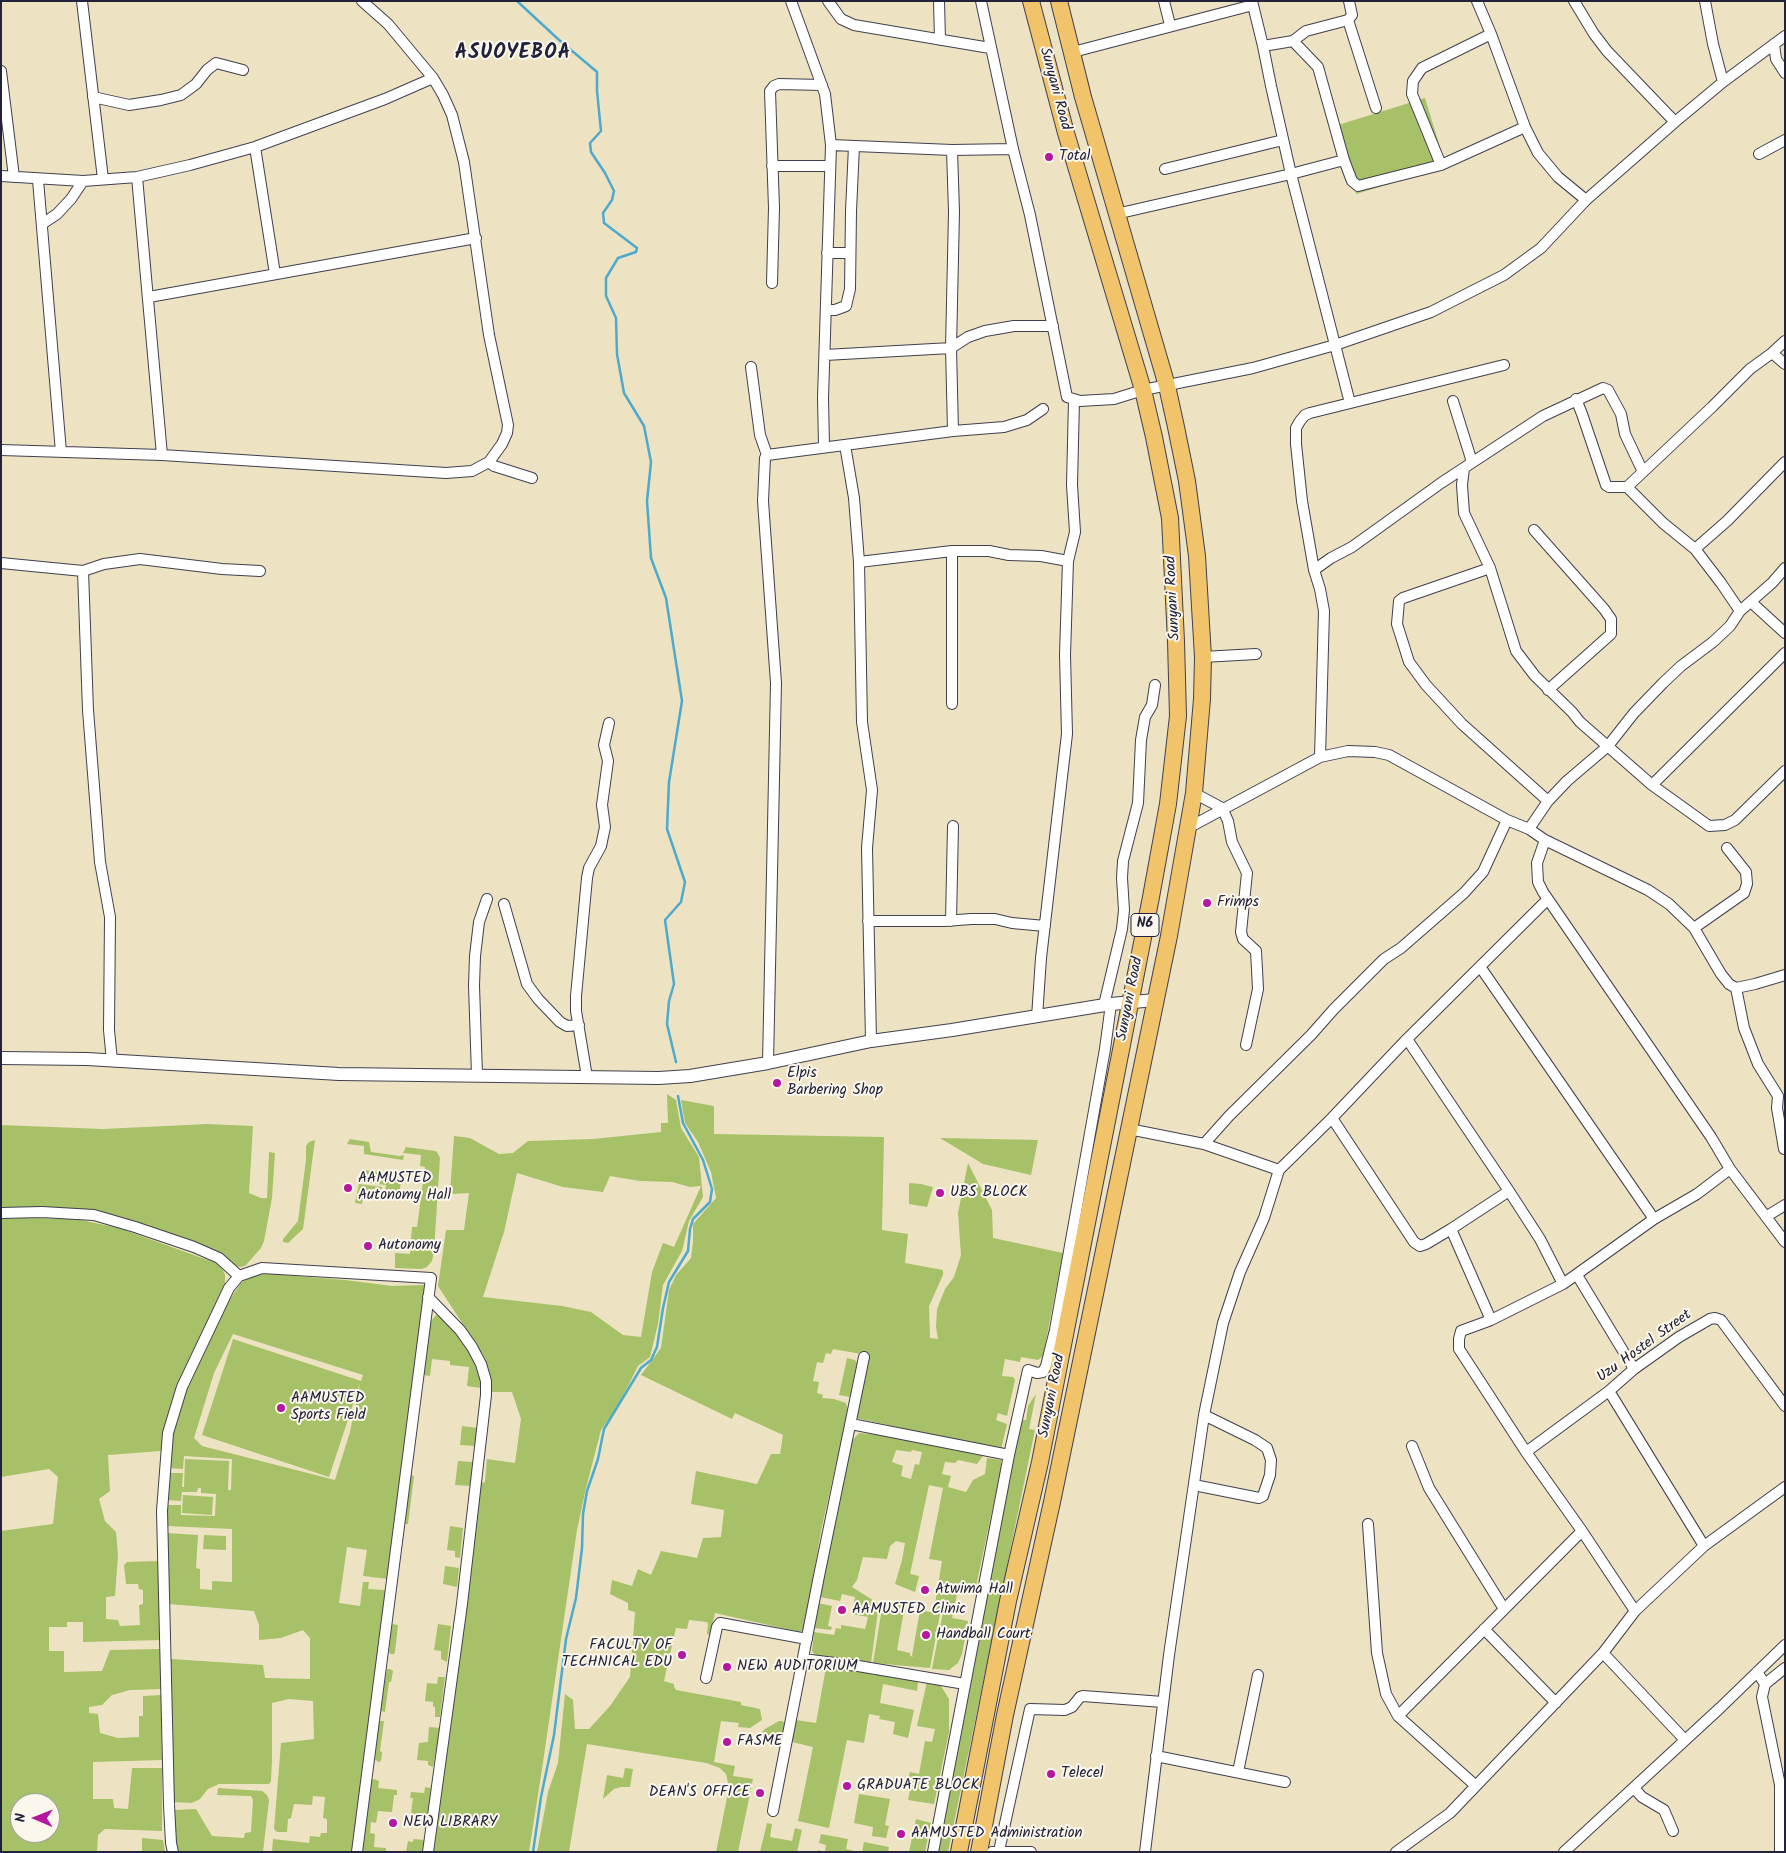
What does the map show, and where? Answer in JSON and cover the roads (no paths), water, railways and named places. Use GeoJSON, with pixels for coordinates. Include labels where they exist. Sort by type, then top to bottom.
{"type":"FeatureCollection","features":[{"type":"Feature","properties":{"kind":"main road","name":"Sunyani Road"},"geometry":{"type":"LineString","coordinates":[[959,1852],[1008,1601],[1040,1462],[1130,1002],[1168,804],[1178,716],[1170,518],[1154,437],[1143,390],[1066,133],[1031,1]]}},
{"type":"Feature","properties":{"kind":"main road","name":"N6"},"geometry":{"type":"LineString","coordinates":[[979,1852],[1005,1715],[1052,1502],[1155,1000],[1194,793],[1202,699],[1203,657],[1197,556],[1188,491],[1166,386],[1083,97],[1059,1]]}},
{"type":"Feature","properties":{"kind":"main road"},"geometry":{"type":"LineString","coordinates":[[983,1732],[1005,1715]]}},
{"type":"Feature","properties":{"kind":"street"},"geometry":{"type":"LineString","coordinates":[[82,1],[103,179]]}},
{"type":"Feature","properties":{"kind":"street"},"geometry":{"type":"LineString","coordinates":[[1,450],[162,455],[446,473],[472,471],[489,462],[502,444],[508,425],[489,335],[464,162],[452,116],[433,78],[388,24],[362,1]]}},
{"type":"Feature","properties":{"kind":"street"},"geometry":{"type":"LineString","coordinates":[[791,1],[825,94],[831,145],[826,355],[823,398],[824,446]]}},
{"type":"Feature","properties":{"kind":"street"},"geometry":{"type":"LineString","coordinates":[[828,1],[841,19],[846,22],[990,48]]}},
{"type":"Feature","properties":{"kind":"street"},"geometry":{"type":"LineString","coordinates":[[939,1],[940,40]]}},
{"type":"Feature","properties":{"kind":"street"},"geometry":{"type":"LineString","coordinates":[[981,1],[1013,149],[1030,215],[1040,272],[1067,397],[1074,400],[1091,402],[1114,399],[1143,390],[1253,368],[1335,345],[1431,312],[1504,275],[1541,248],[1586,200],[1675,122],[1785,36]]}},
{"type":"Feature","properties":{"kind":"street"},"geometry":{"type":"LineString","coordinates":[[1164,1],[1170,25]]}},
{"type":"Feature","properties":{"kind":"street"},"geometry":{"type":"LineString","coordinates":[[1263,46],[1293,42],[1306,31],[1348,20],[1352,15],[1350,1]]}},
{"type":"Feature","properties":{"kind":"street"},"geometry":{"type":"LineString","coordinates":[[1477,1],[1525,128],[1547,164],[1586,200]]}},
{"type":"Feature","properties":{"kind":"street"},"geometry":{"type":"LineString","coordinates":[[1574,1],[1607,51],[1675,122]]}},
{"type":"Feature","properties":{"kind":"street"},"geometry":{"type":"LineString","coordinates":[[1705,1],[1712,38],[1724,82]]}},
{"type":"Feature","properties":{"kind":"street"},"geometry":{"type":"LineString","coordinates":[[1072,52],[1252,3],[1291,174],[1350,402]]}},
{"type":"Feature","properties":{"kind":"street"},"geometry":{"type":"LineString","coordinates":[[1348,20],[1376,108]]}},
{"type":"Feature","properties":{"kind":"street"},"geometry":{"type":"LineString","coordinates":[[1441,165],[1412,94],[1413,81],[1422,68],[1491,34]]}},
{"type":"Feature","properties":{"kind":"street"},"geometry":{"type":"LineString","coordinates":[[1293,42],[1314,62],[1320,72],[1344,160],[1352,181],[1358,186],[1441,165],[1525,128]]}},
{"type":"Feature","properties":{"kind":"street"},"geometry":{"type":"LineString","coordinates":[[1774,44],[1776,59],[1785,73]]}},
{"type":"Feature","properties":{"kind":"street"},"geometry":{"type":"LineString","coordinates":[[93,97],[129,105],[160,100],[181,95],[196,84],[207,70],[216,63],[243,70]]}},
{"type":"Feature","properties":{"kind":"street"},"geometry":{"type":"LineString","coordinates":[[1,71],[14,177]]}},
{"type":"Feature","properties":{"kind":"street"},"geometry":{"type":"LineString","coordinates":[[1,176],[83,182],[137,177],[190,165],[255,147],[385,99],[433,78]]}},
{"type":"Feature","properties":{"kind":"street"},"geometry":{"type":"LineString","coordinates":[[772,283],[774,208],[770,91],[779,84],[822,85]]}},
{"type":"Feature","properties":{"kind":"street"},"geometry":{"type":"LineString","coordinates":[[1164,169],[1283,140]]}},
{"type":"Feature","properties":{"kind":"street"},"geometry":{"type":"LineString","coordinates":[[1759,154],[1785,140]]}},
{"type":"Feature","properties":{"kind":"street"},"geometry":{"type":"LineString","coordinates":[[831,145],[952,150],[1013,149]]}},
{"type":"Feature","properties":{"kind":"street"},"geometry":{"type":"LineString","coordinates":[[826,310],[835,310],[846,306],[850,289],[854,146]]}},
{"type":"Feature","properties":{"kind":"street"},"geometry":{"type":"LineString","coordinates":[[255,147],[275,274]]}},
{"type":"Feature","properties":{"kind":"street"},"geometry":{"type":"LineString","coordinates":[[952,150],[954,212],[953,431]]}},
{"type":"Feature","properties":{"kind":"street"},"geometry":{"type":"LineString","coordinates":[[1116,214],[1344,160]]}},
{"type":"Feature","properties":{"kind":"street"},"geometry":{"type":"LineString","coordinates":[[772,166],[830,166]]}},
{"type":"Feature","properties":{"kind":"street"},"geometry":{"type":"LineString","coordinates":[[137,177],[162,455]]}},
{"type":"Feature","properties":{"kind":"street"},"geometry":{"type":"LineString","coordinates":[[38,180],[62,452]]}},
{"type":"Feature","properties":{"kind":"street"},"geometry":{"type":"LineString","coordinates":[[42,224],[57,214],[83,182]]}},
{"type":"Feature","properties":{"kind":"street"},"geometry":{"type":"LineString","coordinates":[[149,298],[476,238]]}},
{"type":"Feature","properties":{"kind":"street"},"geometry":{"type":"LineString","coordinates":[[827,253],[850,253]]}},
{"type":"Feature","properties":{"kind":"street"},"geometry":{"type":"LineString","coordinates":[[826,355],[952,348],[968,337],[985,331],[1014,326],[1053,326]]}},
{"type":"Feature","properties":{"kind":"street"},"geometry":{"type":"LineString","coordinates":[[1576,399],[1606,485],[1609,487],[1627,487],[1750,369],[1772,353],[1785,340]]}},
{"type":"Feature","properties":{"kind":"street"},"geometry":{"type":"LineString","coordinates":[[1772,353],[1785,364]]}},
{"type":"Feature","properties":{"kind":"street"},"geometry":{"type":"LineString","coordinates":[[1320,757],[1324,611],[1314,570],[1302,501],[1296,428],[1305,415],[1350,402],[1504,365]]}},
{"type":"Feature","properties":{"kind":"street"},"geometry":{"type":"LineString","coordinates":[[751,367],[760,435],[767,455],[765,458],[763,501],[776,683],[768,1062]]}},
{"type":"Feature","properties":{"kind":"street"},"geometry":{"type":"LineString","coordinates":[[1314,570],[1352,547],[1468,465],[1543,416],[1603,388],[1608,390],[1621,414],[1626,434],[1643,472]]}},
{"type":"Feature","properties":{"kind":"street"},"geometry":{"type":"LineString","coordinates":[[1037,1016],[1041,958],[1067,734],[1065,655],[1068,562],[1075,532],[1072,485],[1074,400]]}},
{"type":"Feature","properties":{"kind":"street"},"geometry":{"type":"LineString","coordinates":[[1453,401],[1468,465],[1462,485],[1464,513],[1490,568],[1516,651],[1548,690],[1580,722],[1652,785],[1709,826],[1725,825],[1735,820],[1785,771]]}},
{"type":"Feature","properties":{"kind":"street"},"geometry":{"type":"LineString","coordinates":[[767,455],[824,446],[1004,427],[1027,420],[1043,409]]}},
{"type":"Feature","properties":{"kind":"street"},"geometry":{"type":"LineString","coordinates":[[845,445],[854,498],[859,562],[862,722],[872,790],[867,848],[871,1041]]}},
{"type":"Feature","properties":{"kind":"street"},"geometry":{"type":"LineString","coordinates":[[489,462],[494,466],[532,478]]}},
{"type":"Feature","properties":{"kind":"street"},"geometry":{"type":"LineString","coordinates":[[1695,549],[1727,521],[1785,462]]}},
{"type":"Feature","properties":{"kind":"street"},"geometry":{"type":"LineString","coordinates":[[1627,487],[1663,523],[1695,549],[1740,612]]}},
{"type":"Feature","properties":{"kind":"street"},"geometry":{"type":"LineString","coordinates":[[1534,530],[1611,619],[1612,634],[1548,690]]}},
{"type":"Feature","properties":{"kind":"street"},"geometry":{"type":"LineString","coordinates":[[859,562],[952,551],[988,551],[1010,555],[1041,556],[1068,562]]}},
{"type":"Feature","properties":{"kind":"street"},"geometry":{"type":"LineString","coordinates":[[952,551],[952,704]]}},
{"type":"Feature","properties":{"kind":"street"},"geometry":{"type":"LineString","coordinates":[[1,563],[83,571],[104,564],[140,559],[222,569],[260,570]]}},
{"type":"Feature","properties":{"kind":"street"},"geometry":{"type":"LineString","coordinates":[[1490,568],[1403,598],[1399,601],[1397,624],[1409,662],[1426,685],[1462,724],[1548,801]]}},
{"type":"Feature","properties":{"kind":"street"},"geometry":{"type":"LineString","coordinates":[[1529,830],[1548,801],[1580,768],[1608,746],[1634,713],[1657,689],[1681,666],[1713,642],[1730,626],[1740,612],[1772,583],[1785,568]]}},
{"type":"Feature","properties":{"kind":"street"},"geometry":{"type":"LineString","coordinates":[[83,571],[88,710],[93,777],[100,862],[110,917],[109,1030],[112,1061]]}},
{"type":"Feature","properties":{"kind":"street"},"geometry":{"type":"LineString","coordinates":[[1751,602],[1785,634]]}},
{"type":"Feature","properties":{"kind":"street"},"geometry":{"type":"LineString","coordinates":[[1652,785],[1785,653]]}},
{"type":"Feature","properties":{"kind":"street"},"geometry":{"type":"LineString","coordinates":[[1203,657],[1256,654]]}},
{"type":"Feature","properties":{"kind":"street"},"geometry":{"type":"LineString","coordinates":[[933,1852],[1009,1455],[1028,1370],[1036,1373],[1043,1372],[1055,1330],[1100,1078],[1107,1005],[1122,929],[1124,910],[1123,861],[1138,803],[1141,740],[1146,717],[1152,705],[1155,685]]}},
{"type":"Feature","properties":{"kind":"street"},"geometry":{"type":"LineString","coordinates":[[587,1077],[576,996],[586,878],[601,846],[605,827],[602,805],[608,761],[604,745],[609,723]]}},
{"type":"Feature","properties":{"kind":"street"},"geometry":{"type":"LineString","coordinates":[[1188,828],[1222,808],[1320,757],[1348,751],[1375,752],[1389,755],[1545,840],[1648,890],[1669,904],[1694,928],[1721,974],[1729,984],[1736,988],[1785,975]]}},
{"type":"Feature","properties":{"kind":"street"},"geometry":{"type":"LineString","coordinates":[[1194,793],[1222,808],[1228,821],[1232,842],[1247,873],[1241,932],[1242,939],[1256,951],[1258,989],[1246,1045]]}},
{"type":"Feature","properties":{"kind":"street"},"geometry":{"type":"LineString","coordinates":[[1204,1144],[1229,1116],[1384,959],[1401,948],[1464,893],[1483,872],[1507,820]]}},
{"type":"Feature","properties":{"kind":"street"},"geometry":{"type":"LineString","coordinates":[[951,921],[954,826]]}},
{"type":"Feature","properties":{"kind":"street"},"geometry":{"type":"LineString","coordinates":[[1545,840],[1538,863],[1538,882],[1548,900],[1730,1169],[1785,1242]]}},
{"type":"Feature","properties":{"kind":"street"},"geometry":{"type":"LineString","coordinates":[[1694,928],[1744,893],[1747,884],[1746,872],[1727,848]]}},
{"type":"Feature","properties":{"kind":"street"},"geometry":{"type":"LineString","coordinates":[[476,1075],[475,956],[479,922],[487,898]]}},
{"type":"Feature","properties":{"kind":"street"},"geometry":{"type":"LineString","coordinates":[[1145,1852],[1163,1702],[1204,1415],[1223,1323],[1240,1272],[1264,1218],[1279,1170],[1332,1118],[1407,1039],[1548,900]]}},
{"type":"Feature","properties":{"kind":"street"},"geometry":{"type":"LineString","coordinates":[[504,904],[527,984],[538,999],[563,1025],[579,1025]]}},
{"type":"Feature","properties":{"kind":"street"},"geometry":{"type":"LineString","coordinates":[[868,922],[995,919],[1012,923],[1045,926]]}},
{"type":"Feature","properties":{"kind":"street"},"geometry":{"type":"LineString","coordinates":[[1481,968],[1654,1219]]}},
{"type":"Feature","properties":{"kind":"street"},"geometry":{"type":"LineString","coordinates":[[1736,988],[1744,1028],[1758,1064],[1782,1098],[1776,1108],[1784,1149]]}},
{"type":"Feature","properties":{"kind":"street"},"geometry":{"type":"LineString","coordinates":[[1,1058],[112,1061],[339,1074],[659,1078],[768,1062],[871,1041],[1107,1005],[1155,1000]]}},
{"type":"Feature","properties":{"kind":"street"},"geometry":{"type":"LineString","coordinates":[[1407,1039],[1540,1239],[1563,1284]]}},
{"type":"Feature","properties":{"kind":"street"},"geometry":{"type":"LineString","coordinates":[[1332,1118],[1414,1242],[1420,1246],[1451,1229],[1509,1191]]}},
{"type":"Feature","properties":{"kind":"street"},"geometry":{"type":"LineString","coordinates":[[1129,1129],[1204,1144],[1279,1170]]}},
{"type":"Feature","properties":{"kind":"street"},"geometry":{"type":"LineString","coordinates":[[1635,1612],[1582,1531],[1526,1452],[1459,1349],[1459,1339],[1461,1331],[1491,1320],[1563,1284],[1654,1219],[1697,1194],[1730,1169]]}},
{"type":"Feature","properties":{"kind":"street"},"geometry":{"type":"LineString","coordinates":[[1767,1216],[1785,1204]]}},
{"type":"Feature","properties":{"kind":"street"},"geometry":{"type":"LineString","coordinates":[[1,1213],[42,1212],[94,1215],[194,1247],[219,1258],[239,1276]]}},
{"type":"Feature","properties":{"kind":"street"},"geometry":{"type":"LineString","coordinates":[[1451,1229],[1491,1320]]}},
{"type":"Feature","properties":{"kind":"street"},"geometry":{"type":"LineString","coordinates":[[174,1852],[171,1843],[170,1821],[162,1511],[168,1433],[182,1387],[229,1288],[239,1276],[262,1268],[431,1278],[357,1852]]}},
{"type":"Feature","properties":{"kind":"street"},"geometry":{"type":"LineString","coordinates":[[1576,1275],[1634,1369]]}},
{"type":"Feature","properties":{"kind":"street"},"geometry":{"type":"LineString","coordinates":[[428,1297],[460,1330],[472,1347],[481,1364],[486,1381],[462,1604],[428,1852]]}},
{"type":"Feature","properties":{"kind":"street","name":"Uzu Hostel Street"},"geometry":{"type":"LineString","coordinates":[[1526,1452],[1609,1391],[1634,1369],[1679,1336],[1715,1318],[1721,1320],[1785,1406]]}},
{"type":"Feature","properties":{"kind":"street"},"geometry":{"type":"LineString","coordinates":[[773,1811],[864,1357]]}},
{"type":"Feature","properties":{"kind":"street"},"geometry":{"type":"LineString","coordinates":[[1609,1391],[1704,1546]]}},
{"type":"Feature","properties":{"kind":"street"},"geometry":{"type":"LineString","coordinates":[[1194,1486],[1259,1498],[1263,1496],[1270,1475],[1271,1460],[1267,1448],[1232,1427],[1204,1415]]}},
{"type":"Feature","properties":{"kind":"street"},"geometry":{"type":"LineString","coordinates":[[851,1424],[1009,1455]]}},
{"type":"Feature","properties":{"kind":"street"},"geometry":{"type":"LineString","coordinates":[[1412,1446],[1429,1488],[1504,1609]]}},
{"type":"Feature","properties":{"kind":"street"},"geometry":{"type":"LineString","coordinates":[[1396,1852],[1450,1813],[1603,1653],[1635,1612],[1704,1546],[1785,1487]]}},
{"type":"Feature","properties":{"kind":"street"},"geometry":{"type":"LineString","coordinates":[[1368,1524],[1377,1653],[1386,1694],[1398,1716],[1476,1786]]}},
{"type":"Feature","properties":{"kind":"street"},"geometry":{"type":"LineString","coordinates":[[1398,1716],[1582,1531]]}},
{"type":"Feature","properties":{"kind":"street"},"geometry":{"type":"LineString","coordinates":[[706,1678],[717,1626],[720,1623],[807,1640]]}},
{"type":"Feature","properties":{"kind":"street"},"geometry":{"type":"LineString","coordinates":[[1484,1629],[1556,1703]]}},
{"type":"Feature","properties":{"kind":"street"},"geometry":{"type":"LineString","coordinates":[[1564,1852],[1785,1645]]}},
{"type":"Feature","properties":{"kind":"street"},"geometry":{"type":"LineString","coordinates":[[1603,1653],[1685,1740]]}},
{"type":"Feature","properties":{"kind":"street"},"geometry":{"type":"LineString","coordinates":[[803,1659],[965,1684]]}},
{"type":"Feature","properties":{"kind":"street"},"geometry":{"type":"LineString","coordinates":[[1780,1852],[1780,1785],[1762,1697],[1765,1684],[1785,1668]]}},
{"type":"Feature","properties":{"kind":"street"},"geometry":{"type":"LineString","coordinates":[[1757,1672],[1765,1684]]}},
{"type":"Feature","properties":{"kind":"street"},"geometry":{"type":"LineString","coordinates":[[1238,1772],[1258,1675]]}},
{"type":"Feature","properties":{"kind":"street"},"geometry":{"type":"LineString","coordinates":[[1031,1852],[995,1851],[1030,1709],[1065,1710],[1072,1708],[1080,1697],[1084,1696],[1163,1702]]}},
{"type":"Feature","properties":{"kind":"street"},"geometry":{"type":"LineString","coordinates":[[1156,1756],[1285,1782]]}},
{"type":"Feature","properties":{"kind":"street"},"geometry":{"type":"LineString","coordinates":[[1634,1788],[1642,1797],[1664,1810],[1673,1831]]}},
{"type":"Feature","properties":{"kind":"waterway"},"geometry":{"type":"LineString","coordinates":[[517,1],[597,72],[601,131],[590,143],[591,152],[614,191],[612,200],[603,213],[604,223],[637,248],[636,252],[618,258],[606,278],[606,296],[616,318],[617,354],[624,393],[644,426],[651,462],[647,501],[651,558],[666,598],[682,701],[669,782],[667,829],[685,882],[681,902],[665,920],[674,984],[669,1001],[667,1024],[676,1062]]}},
{"type":"Feature","properties":{"kind":"waterway"},"geometry":{"type":"LineString","coordinates":[[533,1852],[541,1797],[554,1735],[566,1639],[576,1598],[582,1548],[583,1514],[587,1491],[598,1459],[604,1429],[641,1368],[651,1360],[657,1347],[669,1282],[688,1251],[693,1219],[710,1202],[712,1189],[703,1160],[683,1123],[678,1096]]}},
{"type":"Feature","properties":{"kind":"place","name":"Total"},"geometry":{"type":"Point","coordinates":[1049,157]}},
{"type":"Feature","properties":{"kind":"place","name":"Frimps"},"geometry":{"type":"Point","coordinates":[1207,903]}},
{"type":"Feature","properties":{"kind":"place","name":"Elpis Barbering Shop"},"geometry":{"type":"Point","coordinates":[777,1083]}},
{"type":"Feature","properties":{"kind":"place","name":"AAMUSTED Autonomy Hall"},"geometry":{"type":"Point","coordinates":[348,1188]}},
{"type":"Feature","properties":{"kind":"place","name":"UBS BLOCK"},"geometry":{"type":"Point","coordinates":[940,1193]}},
{"type":"Feature","properties":{"kind":"place","name":"Autonomy"},"geometry":{"type":"Point","coordinates":[368,1246]}},
{"type":"Feature","properties":{"kind":"place","name":"AAMUSTED Sports Field"},"geometry":{"type":"Point","coordinates":[281,1408]}},
{"type":"Feature","properties":{"kind":"place","name":"Atwima Hall"},"geometry":{"type":"Point","coordinates":[925,1590]}},
{"type":"Feature","properties":{"kind":"place","name":"AAMUSTED Clinic"},"geometry":{"type":"Point","coordinates":[842,1610]}},
{"type":"Feature","properties":{"kind":"place","name":"Handball Court"},"geometry":{"type":"Point","coordinates":[926,1635]}},
{"type":"Feature","properties":{"kind":"place","name":"FACULTY OF TECHNICAL EDU"},"geometry":{"type":"Point","coordinates":[682,1655]}},
{"type":"Feature","properties":{"kind":"place","name":"NEW AUDITORIUM"},"geometry":{"type":"Point","coordinates":[727,1667]}},
{"type":"Feature","properties":{"kind":"place","name":"FASME"},"geometry":{"type":"Point","coordinates":[727,1742]}},
{"type":"Feature","properties":{"kind":"place","name":"Telecel"},"geometry":{"type":"Point","coordinates":[1051,1774]}},
{"type":"Feature","properties":{"kind":"place","name":"GRADUATE BLOCK"},"geometry":{"type":"Point","coordinates":[847,1786]}},
{"type":"Feature","properties":{"kind":"place","name":"DEAN'S OFFICE"},"geometry":{"type":"Point","coordinates":[760,1793]}},
{"type":"Feature","properties":{"kind":"place","name":"NEW LIBRARY"},"geometry":{"type":"Point","coordinates":[393,1823]}},
{"type":"Feature","properties":{"kind":"place","name":"AAMUSTED Administration"},"geometry":{"type":"Point","coordinates":[901,1834]}},
{"type":"Feature","properties":{"kind":"district","name":"ASUOYEBOA"},"geometry":{"type":"Point","coordinates":[513,55]}}]}
